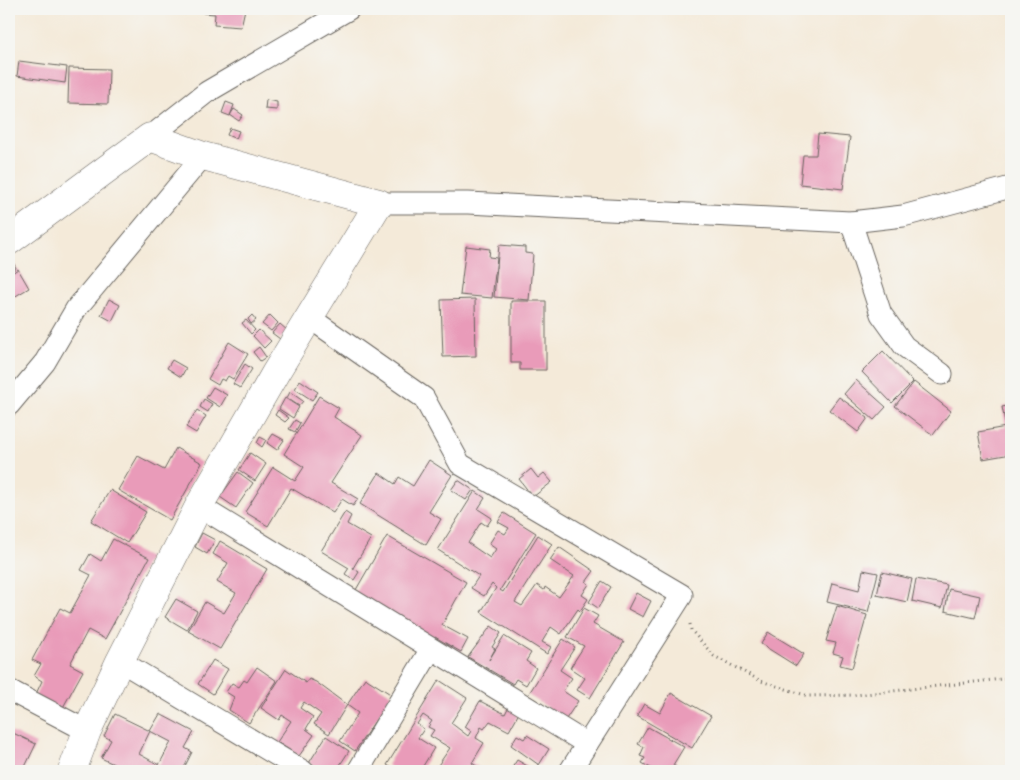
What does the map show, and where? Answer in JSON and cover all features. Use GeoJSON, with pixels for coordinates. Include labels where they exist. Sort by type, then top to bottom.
{"type":"FeatureCollection","features":[{"type":"Feature","properties":{"kind":"street"},"geometry":{"type":"LineString","coordinates":[[9,241],[150,137],[207,92],[349,9]]}},
{"type":"Feature","properties":{"kind":"street"},"geometry":{"type":"LineString","coordinates":[[150,137],[203,156],[379,203],[468,203],[851,222],[903,216],[1011,187]]}},
{"type":"Feature","properties":{"kind":"street"},"geometry":{"type":"LineString","coordinates":[[9,405],[45,362],[76,309],[203,156]]}},
{"type":"Feature","properties":{"kind":"street"},"geometry":{"type":"LineString","coordinates":[[72,771],[87,731],[120,661],[198,506],[379,203]]}},
{"type":"Feature","properties":{"kind":"street"},"geometry":{"type":"LineString","coordinates":[[851,222],[881,314],[904,346],[942,374]]}},
{"type":"Feature","properties":{"kind":"street"},"geometry":{"type":"LineString","coordinates":[[310,318],[424,398],[460,464],[682,595],[570,771]]}},
{"type":"Feature","properties":{"kind":"street"},"geometry":{"type":"LineString","coordinates":[[198,506],[586,744]]}},
{"type":"Feature","properties":{"kind":"street"},"geometry":{"type":"LineString","coordinates":[[358,771],[431,649]]}},
{"type":"Feature","properties":{"kind":"street"},"geometry":{"type":"LineString","coordinates":[[120,661],[303,771]]}},
{"type":"Feature","properties":{"kind":"street"},"geometry":{"type":"LineString","coordinates":[[9,690],[87,731]]}},
{"type":"Feature","properties":{"kind":"path"},"geometry":{"type":"LineString","coordinates":[[682,595],[691,630],[714,656],[761,681],[808,696],[856,695],[1011,678]]}},
{"type":"Feature","properties":{"kind":"building"},"geometry":{"type":"Polygon","coordinates":[[[203,9],[245,9],[241,27],[214,25],[215,14],[203,13],[203,9]]]}},
{"type":"Feature","properties":{"kind":"building"},"geometry":{"type":"Polygon","coordinates":[[[19,61],[67,67],[65,83],[17,76],[19,61]]]}},
{"type":"Feature","properties":{"kind":"building"},"geometry":{"type":"Polygon","coordinates":[[[69,68],[109,69],[108,104],[68,103],[69,68]]]}},
{"type":"Feature","properties":{"kind":"building"},"geometry":{"type":"Polygon","coordinates":[[[266,100],[277,102],[277,110],[265,109],[266,100]]]}},
{"type":"Feature","properties":{"kind":"building"},"geometry":{"type":"Polygon","coordinates":[[[226,102],[234,105],[230,116],[222,113],[226,102]]]}},
{"type":"Feature","properties":{"kind":"building"},"geometry":{"type":"Polygon","coordinates":[[[234,109],[243,115],[239,121],[230,115],[234,109]]]}},
{"type":"Feature","properties":{"kind":"building"},"geometry":{"type":"Polygon","coordinates":[[[230,128],[239,131],[236,139],[227,135],[230,128]]]}},
{"type":"Feature","properties":{"kind":"building"},"geometry":{"type":"Polygon","coordinates":[[[818,134],[850,137],[843,189],[800,184],[803,155],[816,155],[818,134]]]}},
{"type":"Feature","properties":{"kind":"building"},"geometry":{"type":"Polygon","coordinates":[[[499,245],[525,247],[525,253],[533,254],[529,300],[494,297],[499,245]]]}},
{"type":"Feature","properties":{"kind":"building"},"geometry":{"type":"Polygon","coordinates":[[[466,246],[490,249],[489,257],[497,258],[492,298],[460,295],[466,246]]]}},
{"type":"Feature","properties":{"kind":"building"},"geometry":{"type":"Polygon","coordinates":[[[14,264],[16,268],[9,272],[9,267],[14,264]]]}},
{"type":"Feature","properties":{"kind":"building"},"geometry":{"type":"Polygon","coordinates":[[[18,269],[29,288],[9,300],[9,275],[18,269]]]}},
{"type":"Feature","properties":{"kind":"building"},"geometry":{"type":"Polygon","coordinates":[[[109,299],[120,305],[112,321],[101,315],[109,299]]]}},
{"type":"Feature","properties":{"kind":"building"},"geometry":{"type":"Polygon","coordinates":[[[475,299],[476,356],[443,357],[441,300],[475,299]]]}},
{"type":"Feature","properties":{"kind":"building"},"geometry":{"type":"Polygon","coordinates":[[[511,301],[546,301],[546,370],[520,370],[520,363],[511,363],[511,301]]]}},
{"type":"Feature","properties":{"kind":"building"},"geometry":{"type":"Polygon","coordinates":[[[252,315],[256,320],[251,324],[248,319],[252,315]]]}},
{"type":"Feature","properties":{"kind":"building"},"geometry":{"type":"Polygon","coordinates":[[[270,315],[278,323],[271,331],[262,324],[270,315]]]}},
{"type":"Feature","properties":{"kind":"building"},"geometry":{"type":"Polygon","coordinates":[[[246,320],[255,330],[251,334],[242,323],[246,320]]]}},
{"type":"Feature","properties":{"kind":"building"},"geometry":{"type":"Polygon","coordinates":[[[280,324],[288,331],[280,339],[272,333],[280,324]]]}},
{"type":"Feature","properties":{"kind":"building"},"geometry":{"type":"Polygon","coordinates":[[[259,330],[271,341],[264,348],[253,336],[259,330]]]}},
{"type":"Feature","properties":{"kind":"building"},"geometry":{"type":"Polygon","coordinates":[[[229,342],[248,354],[233,379],[228,376],[225,381],[221,379],[218,385],[208,379],[229,342]]]}},
{"type":"Feature","properties":{"kind":"building"},"geometry":{"type":"Polygon","coordinates":[[[259,347],[266,357],[260,361],[253,352],[259,347]]]}},
{"type":"Feature","properties":{"kind":"building"},"geometry":{"type":"Polygon","coordinates":[[[883,351],[913,382],[892,403],[862,372],[883,351]]]}},
{"type":"Feature","properties":{"kind":"building"},"geometry":{"type":"Polygon","coordinates":[[[172,360],[186,368],[181,377],[167,368],[172,360]]]}},
{"type":"Feature","properties":{"kind":"building"},"geometry":{"type":"Polygon","coordinates":[[[245,364],[252,369],[240,388],[233,384],[245,364]]]}},
{"type":"Feature","properties":{"kind":"building"},"geometry":{"type":"Polygon","coordinates":[[[300,380],[318,392],[312,400],[295,389],[300,380]]]}},
{"type":"Feature","properties":{"kind":"building"},"geometry":{"type":"Polygon","coordinates":[[[856,380],[886,407],[874,420],[844,394],[856,380]]]}},
{"type":"Feature","properties":{"kind":"building"},"geometry":{"type":"Polygon","coordinates":[[[914,382],[951,411],[933,435],[895,406],[914,382]]]}},
{"type":"Feature","properties":{"kind":"building"},"geometry":{"type":"Polygon","coordinates":[[[213,387],[227,395],[220,407],[206,398],[213,387]]]}},
{"type":"Feature","properties":{"kind":"building"},"geometry":{"type":"Polygon","coordinates":[[[290,392],[303,401],[299,406],[287,398],[290,392]]]}},
{"type":"Feature","properties":{"kind":"building"},"geometry":{"type":"Polygon","coordinates":[[[319,396],[339,408],[334,417],[362,435],[331,483],[358,499],[353,506],[342,499],[333,513],[291,488],[268,526],[245,512],[273,467],[295,481],[304,467],[284,454],[319,396]]]}},
{"type":"Feature","properties":{"kind":"building"},"geometry":{"type":"Polygon","coordinates":[[[839,397],[868,418],[858,432],[829,410],[839,397]]]}},
{"type":"Feature","properties":{"kind":"building"},"geometry":{"type":"Polygon","coordinates":[[[285,398],[299,407],[293,418],[279,409],[285,398]]]}},
{"type":"Feature","properties":{"kind":"building"},"geometry":{"type":"Polygon","coordinates":[[[204,399],[212,404],[208,412],[200,407],[204,399]]]}},
{"type":"Feature","properties":{"kind":"building"},"geometry":{"type":"Polygon","coordinates":[[[1011,405],[1011,454],[983,459],[978,432],[1006,427],[1002,407],[1011,405]]]}},
{"type":"Feature","properties":{"kind":"building"},"geometry":{"type":"Polygon","coordinates":[[[197,410],[206,416],[196,433],[186,427],[197,410]]]}},
{"type":"Feature","properties":{"kind":"building"},"geometry":{"type":"Polygon","coordinates":[[[278,410],[289,418],[285,422],[275,415],[278,410]]]}},
{"type":"Feature","properties":{"kind":"building"},"geometry":{"type":"Polygon","coordinates":[[[295,420],[300,423],[295,432],[289,429],[295,420]]]}},
{"type":"Feature","properties":{"kind":"building"},"geometry":{"type":"Polygon","coordinates":[[[273,434],[284,440],[277,450],[267,443],[273,434]]]}},
{"type":"Feature","properties":{"kind":"building"},"geometry":{"type":"Polygon","coordinates":[[[260,437],[266,440],[262,447],[257,443],[260,437]]]}},
{"type":"Feature","properties":{"kind":"building"},"geometry":{"type":"Polygon","coordinates":[[[176,448],[202,463],[170,520],[118,490],[138,456],[164,470],[176,448]]]}},
{"type":"Feature","properties":{"kind":"building"},"geometry":{"type":"Polygon","coordinates":[[[250,453],[266,464],[255,481],[239,470],[250,453]]]}},
{"type":"Feature","properties":{"kind":"building"},"geometry":{"type":"Polygon","coordinates":[[[429,460],[452,475],[429,512],[441,519],[426,545],[360,504],[379,473],[395,484],[399,477],[413,486],[429,460]]]}},
{"type":"Feature","properties":{"kind":"building"},"geometry":{"type":"Polygon","coordinates":[[[531,469],[538,478],[544,473],[552,482],[533,497],[519,479],[531,469]]]}},
{"type":"Feature","properties":{"kind":"building"},"geometry":{"type":"Polygon","coordinates":[[[238,472],[253,483],[236,508],[220,497],[238,472]]]}},
{"type":"Feature","properties":{"kind":"building"},"geometry":{"type":"Polygon","coordinates":[[[458,480],[473,490],[466,500],[451,490],[458,480]]]}},
{"type":"Feature","properties":{"kind":"building"},"geometry":{"type":"Polygon","coordinates":[[[110,490],[146,512],[127,543],[91,521],[110,490]]]}},
{"type":"Feature","properties":{"kind":"building"},"geometry":{"type":"Polygon","coordinates":[[[475,491],[485,498],[478,509],[492,518],[487,526],[481,522],[468,543],[490,558],[496,549],[489,544],[498,530],[505,534],[509,528],[498,522],[504,513],[536,533],[500,590],[503,592],[538,535],[552,544],[515,602],[522,606],[537,585],[544,590],[545,587],[559,597],[574,576],[550,560],[559,547],[594,571],[586,582],[589,584],[582,595],[588,599],[580,611],[578,609],[561,634],[551,627],[542,642],[551,647],[547,654],[481,612],[496,588],[492,584],[484,596],[471,588],[479,576],[438,550],[475,491]]]}},
{"type":"Feature","properties":{"kind":"building"},"geometry":{"type":"Polygon","coordinates":[[[345,512],[351,516],[347,524],[371,538],[353,568],[359,572],[354,580],[345,574],[349,568],[321,551],[345,512]]]}},
{"type":"Feature","properties":{"kind":"building"},"geometry":{"type":"Polygon","coordinates":[[[202,533],[215,540],[207,554],[195,547],[202,533]]]}},
{"type":"Feature","properties":{"kind":"building"},"geometry":{"type":"Polygon","coordinates":[[[387,536],[466,582],[442,625],[468,639],[461,652],[435,637],[432,641],[353,595],[387,536]]]}},
{"type":"Feature","properties":{"kind":"building"},"geometry":{"type":"Polygon","coordinates":[[[113,539],[149,558],[105,639],[88,630],[70,664],[83,671],[61,711],[35,696],[42,681],[34,676],[41,664],[32,660],[60,608],[70,613],[91,575],[81,570],[90,554],[101,561],[113,539]]]}},
{"type":"Feature","properties":{"kind":"building"},"geometry":{"type":"Polygon","coordinates":[[[220,541],[267,569],[220,649],[188,631],[205,602],[224,613],[236,593],[217,582],[228,563],[213,554],[220,541]]]}},
{"type":"Feature","properties":{"kind":"building"},"geometry":{"type":"Polygon","coordinates":[[[863,570],[878,573],[868,612],[827,602],[832,583],[859,590],[863,570]]]}},
{"type":"Feature","properties":{"kind":"building"},"geometry":{"type":"Polygon","coordinates":[[[882,572],[912,579],[907,602],[877,595],[882,572]]]}},
{"type":"Feature","properties":{"kind":"building"},"geometry":{"type":"Polygon","coordinates":[[[916,579],[947,585],[942,608],[912,601],[916,579]]]}},
{"type":"Feature","properties":{"kind":"building"},"geometry":{"type":"Polygon","coordinates":[[[602,581],[611,587],[598,608],[589,602],[602,581]]]}},
{"type":"Feature","properties":{"kind":"building"},"geometry":{"type":"Polygon","coordinates":[[[949,589],[980,596],[975,618],[945,611],[949,589]]]}},
{"type":"Feature","properties":{"kind":"building"},"geometry":{"type":"Polygon","coordinates":[[[636,593],[651,601],[643,617],[628,609],[636,593]]]}},
{"type":"Feature","properties":{"kind":"building"},"geometry":{"type":"Polygon","coordinates":[[[176,599],[197,611],[187,630],[165,617],[176,599]]]}},
{"type":"Feature","properties":{"kind":"building"},"geometry":{"type":"Polygon","coordinates":[[[837,606],[867,615],[852,668],[840,665],[843,656],[833,653],[836,643],[826,641],[837,606]]]}},
{"type":"Feature","properties":{"kind":"building"},"geometry":{"type":"Polygon","coordinates":[[[584,608],[598,616],[593,624],[624,642],[590,698],[577,690],[585,678],[570,668],[584,646],[567,637],[584,608]]]}},
{"type":"Feature","properties":{"kind":"building"},"geometry":{"type":"Polygon","coordinates":[[[491,626],[501,633],[492,647],[495,649],[489,660],[504,636],[531,653],[526,661],[536,668],[526,685],[516,679],[513,684],[468,657],[491,626]]]}},
{"type":"Feature","properties":{"kind":"building"},"geometry":{"type":"Polygon","coordinates":[[[768,632],[804,654],[796,666],[761,644],[768,632]]]}},
{"type":"Feature","properties":{"kind":"building"},"geometry":{"type":"Polygon","coordinates":[[[563,639],[575,647],[560,670],[572,678],[563,691],[578,701],[566,719],[528,695],[563,639]]]}},
{"type":"Feature","properties":{"kind":"building"},"geometry":{"type":"Polygon","coordinates":[[[213,660],[228,669],[213,694],[198,684],[213,660]]]}},
{"type":"Feature","properties":{"kind":"building"},"geometry":{"type":"Polygon","coordinates":[[[257,667],[277,681],[249,723],[229,710],[234,697],[226,692],[232,683],[239,687],[244,680],[247,682],[257,667]]]}},
{"type":"Feature","properties":{"kind":"building"},"geometry":{"type":"Polygon","coordinates":[[[286,669],[306,683],[309,679],[316,682],[347,705],[329,734],[314,724],[321,714],[304,702],[300,708],[313,717],[306,729],[314,735],[299,756],[277,742],[291,721],[282,715],[279,720],[261,708],[286,669]]]}},
{"type":"Feature","properties":{"kind":"building"},"geometry":{"type":"Polygon","coordinates":[[[365,678],[392,695],[355,751],[340,741],[358,713],[347,705],[365,678]]]}},
{"type":"Feature","properties":{"kind":"building"},"geometry":{"type":"Polygon","coordinates":[[[439,680],[467,698],[451,723],[468,736],[471,731],[465,727],[480,701],[505,714],[508,708],[519,713],[509,731],[490,721],[484,729],[481,727],[476,738],[484,743],[472,763],[484,771],[434,771],[450,748],[430,736],[434,730],[428,727],[432,721],[423,715],[417,724],[424,729],[418,738],[434,748],[420,771],[397,771],[387,765],[439,680]]]}},
{"type":"Feature","properties":{"kind":"building"},"geometry":{"type":"Polygon","coordinates":[[[671,693],[711,716],[692,748],[637,716],[644,704],[660,713],[671,693]]]}},
{"type":"Feature","properties":{"kind":"building"},"geometry":{"type":"Polygon","coordinates":[[[115,714],[150,731],[160,714],[194,732],[185,748],[192,752],[183,770],[186,771],[128,771],[101,758],[111,740],[104,736],[115,714]],[[150,731],[139,754],[159,765],[171,742],[150,731]]]}},
{"type":"Feature","properties":{"kind":"building"},"geometry":{"type":"Polygon","coordinates":[[[648,727],[684,747],[673,765],[679,769],[678,771],[656,771],[642,763],[645,758],[640,756],[644,747],[638,744],[648,727]]]}},
{"type":"Feature","properties":{"kind":"building"},"geometry":{"type":"Polygon","coordinates":[[[11,732],[36,744],[23,771],[9,771],[9,737],[11,732]]]}},
{"type":"Feature","properties":{"kind":"building"},"geometry":{"type":"Polygon","coordinates":[[[517,735],[524,739],[527,735],[549,749],[539,765],[511,745],[517,735]]]}},
{"type":"Feature","properties":{"kind":"building"},"geometry":{"type":"Polygon","coordinates":[[[326,736],[349,751],[336,771],[322,771],[309,763],[326,736]]]}},
{"type":"Feature","properties":{"kind":"building"},"geometry":{"type":"Polygon","coordinates":[[[517,760],[536,771],[510,771],[517,760]]]}},
{"type":"Feature","properties":{"kind":"building"},"geometry":{"type":"Polygon","coordinates":[[[255,766],[263,771],[252,771],[255,766]]]}}]}
